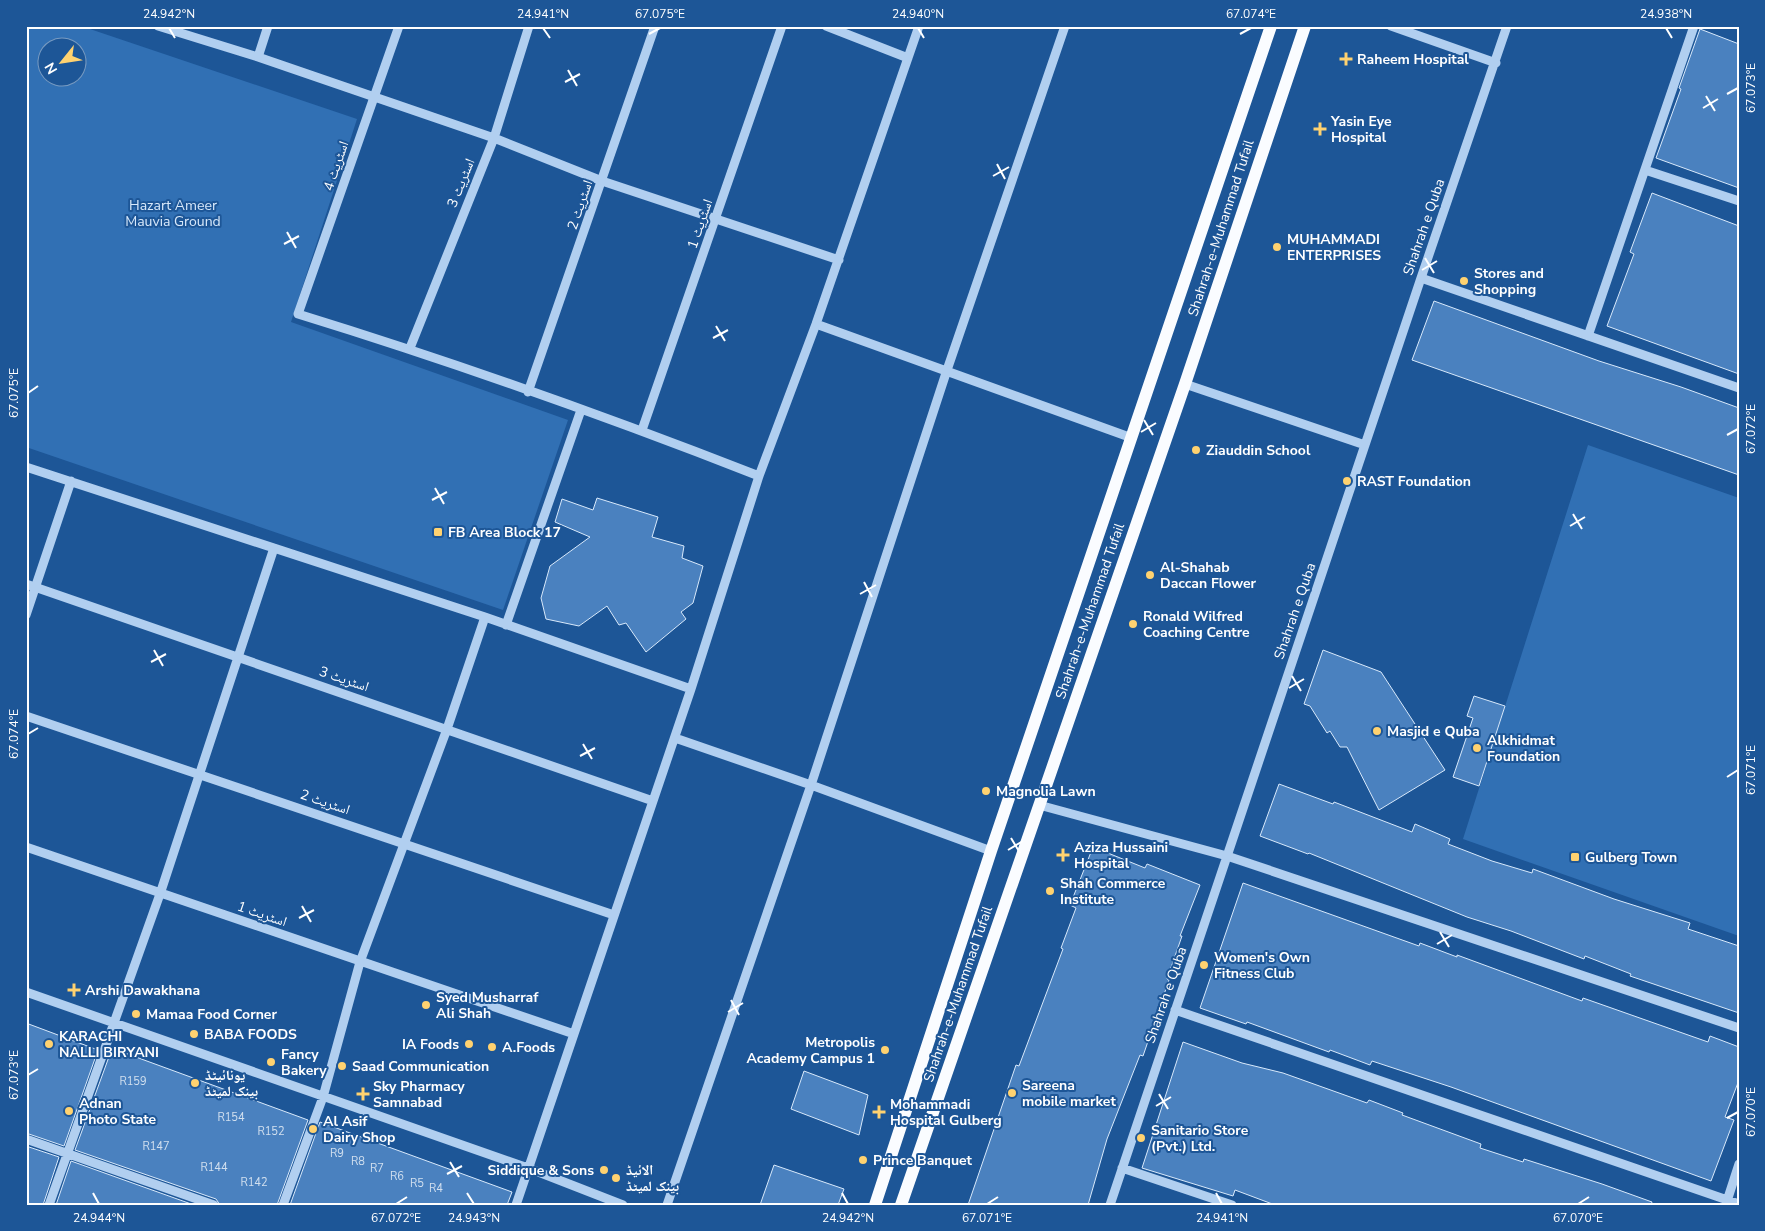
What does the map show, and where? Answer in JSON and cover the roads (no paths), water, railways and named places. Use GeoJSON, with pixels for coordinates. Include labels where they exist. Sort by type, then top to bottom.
{"type":"FeatureCollection","features":[{"type":"Feature","properties":{"kind":"main road","name":"Shahrah-e-Muhammad Tufail"},"geometry":{"type":"LineString","coordinates":[[875,1205],[991,851],[1271,26]]}},
{"type":"Feature","properties":{"kind":"main road","name":"Shahrah-e-Muhammad Tufail"},"geometry":{"type":"LineString","coordinates":[[901,1205],[1185,384],[1306,26]]}},
{"type":"Feature","properties":{"kind":"street"},"geometry":{"type":"LineString","coordinates":[[158,26],[258,57],[494,138],[602,181],[839,260]]}},
{"type":"Feature","properties":{"kind":"street"},"geometry":{"type":"LineString","coordinates":[[258,57],[268,26]]}},
{"type":"Feature","properties":{"kind":"street","name":"اسٹریٹ 4"},"geometry":{"type":"LineString","coordinates":[[399,26],[298,314],[410,348]]}},
{"type":"Feature","properties":{"kind":"street","name":"اسٹریٹ 3"},"geometry":{"type":"LineString","coordinates":[[410,348],[494,138],[530,26]]}},
{"type":"Feature","properties":{"kind":"street","name":"اسٹریٹ 2"},"geometry":{"type":"LineString","coordinates":[[528,392],[655,26]]}},
{"type":"Feature","properties":{"kind":"street","name":"اسٹریٹ 1"},"geometry":{"type":"LineString","coordinates":[[642,430],[717,219],[782,26]]}},
{"type":"Feature","properties":{"kind":"street"},"geometry":{"type":"LineString","coordinates":[[826,26],[908,58]]}},
{"type":"Feature","properties":{"kind":"street"},"geometry":{"type":"LineString","coordinates":[[516,1205],[691,689],[760,476],[839,260],[919,26]]}},
{"type":"Feature","properties":{"kind":"street"},"geometry":{"type":"LineString","coordinates":[[667,1205],[811,785],[946,373],[1065,26]]}},
{"type":"Feature","properties":{"kind":"street"},"geometry":{"type":"LineString","coordinates":[[1391,26],[1496,63]]}},
{"type":"Feature","properties":{"kind":"street","name":"Shahrah e Quba"},"geometry":{"type":"LineString","coordinates":[[1110,1205],[1507,26]]}},
{"type":"Feature","properties":{"kind":"street"},"geometry":{"type":"LineString","coordinates":[[1588,336],[1694,26]]}},
{"type":"Feature","properties":{"kind":"street"},"geometry":{"type":"LineString","coordinates":[[1645,170],[1739,201]]}},
{"type":"Feature","properties":{"kind":"street"},"geometry":{"type":"LineString","coordinates":[[1421,278],[1739,388]]}},
{"type":"Feature","properties":{"kind":"street"},"geometry":{"type":"LineString","coordinates":[[816,324],[946,373],[1132,438]]}},
{"type":"Feature","properties":{"kind":"street"},"geometry":{"type":"LineString","coordinates":[[410,348],[528,392],[642,430],[760,476]]}},
{"type":"Feature","properties":{"kind":"street"},"geometry":{"type":"LineString","coordinates":[[1185,384],[1365,445]]}},
{"type":"Feature","properties":{"kind":"street"},"geometry":{"type":"LineString","coordinates":[[506,625],[581,410]]}},
{"type":"Feature","properties":{"kind":"street"},"geometry":{"type":"LineString","coordinates":[[26,467],[484,617],[691,689]]}},
{"type":"Feature","properties":{"kind":"street"},"geometry":{"type":"LineString","coordinates":[[26,614],[71,481]]}},
{"type":"Feature","properties":{"kind":"street"},"geometry":{"type":"LineString","coordinates":[[49,1205],[113,1021],[160,894],[274,548]]}},
{"type":"Feature","properties":{"kind":"street","name":"اسٹریٹ 3"},"geometry":{"type":"LineString","coordinates":[[26,584],[653,801]]}},
{"type":"Feature","properties":{"kind":"street"},"geometry":{"type":"LineString","coordinates":[[283,1205],[322,1096],[360,962],[446,729],[484,617]]}},
{"type":"Feature","properties":{"kind":"street","name":"اسٹریٹ 2"},"geometry":{"type":"LineString","coordinates":[[26,716],[200,773],[614,915]]}},
{"type":"Feature","properties":{"kind":"street"},"geometry":{"type":"LineString","coordinates":[[674,738],[811,785],[991,851]]}},
{"type":"Feature","properties":{"kind":"street"},"geometry":{"type":"LineString","coordinates":[[1039,805],[1227,856],[1739,1028]]}},
{"type":"Feature","properties":{"kind":"street","name":"اسٹریٹ 1"},"geometry":{"type":"LineString","coordinates":[[26,847],[574,1034]]}},
{"type":"Feature","properties":{"kind":"street"},"geometry":{"type":"LineString","coordinates":[[26,992],[528,1168],[623,1205]]}},
{"type":"Feature","properties":{"kind":"street"},"geometry":{"type":"LineString","coordinates":[[1176,1010],[1726,1202],[1739,1204]]}},
{"type":"Feature","properties":{"kind":"street"},"geometry":{"type":"LineString","coordinates":[[26,1139],[214,1205]]}},
{"type":"Feature","properties":{"kind":"street"},"geometry":{"type":"LineString","coordinates":[[1726,1202],[1739,1164]]}},
{"type":"Feature","properties":{"kind":"street"},"geometry":{"type":"LineString","coordinates":[[1122,1168],[1232,1205]]}},
{"type":"Feature","properties":{"kind":"place","name":"Raheem Hospital"},"geometry":{"type":"Point","coordinates":[1346,59]}},
{"type":"Feature","properties":{"kind":"place","name":"Yasin Eye Hospital"},"geometry":{"type":"Point","coordinates":[1320,129]}},
{"type":"Feature","properties":{"kind":"place","name":"MUHAMMADI ENTERPRISES"},"geometry":{"type":"Point","coordinates":[1277,247]}},
{"type":"Feature","properties":{"kind":"place","name":"Stores and Shopping"},"geometry":{"type":"Point","coordinates":[1464,281]}},
{"type":"Feature","properties":{"kind":"place","name":"Ziauddin School"},"geometry":{"type":"Point","coordinates":[1196,450]}},
{"type":"Feature","properties":{"kind":"place","name":"RAST Foundation"},"geometry":{"type":"Point","coordinates":[1347,481]}},
{"type":"Feature","properties":{"kind":"place","name":"FB Area Block 17"},"geometry":{"type":"Point","coordinates":[438,532]}},
{"type":"Feature","properties":{"kind":"place","name":"Al-Shahab Daccan Flower"},"geometry":{"type":"Point","coordinates":[1150,575]}},
{"type":"Feature","properties":{"kind":"place","name":"Ronald Wilfred Coaching Centre"},"geometry":{"type":"Point","coordinates":[1133,624]}},
{"type":"Feature","properties":{"kind":"place","name":"Masjid e Quba"},"geometry":{"type":"Point","coordinates":[1377,731]}},
{"type":"Feature","properties":{"kind":"place","name":"Alkhidmat Foundation"},"geometry":{"type":"Point","coordinates":[1477,748]}},
{"type":"Feature","properties":{"kind":"place","name":"Magnolia Lawn"},"geometry":{"type":"Point","coordinates":[986,791]}},
{"type":"Feature","properties":{"kind":"place","name":"Aziza Hussaini Hospital"},"geometry":{"type":"Point","coordinates":[1063,855]}},
{"type":"Feature","properties":{"kind":"place","name":"Gulberg Town"},"geometry":{"type":"Point","coordinates":[1575,857]}},
{"type":"Feature","properties":{"kind":"place","name":"Shah Commerce Institute"},"geometry":{"type":"Point","coordinates":[1050,891]}},
{"type":"Feature","properties":{"kind":"place","name":"Women's Own Fitness Club"},"geometry":{"type":"Point","coordinates":[1204,965]}},
{"type":"Feature","properties":{"kind":"place","name":"Arshi Dawakhana"},"geometry":{"type":"Point","coordinates":[74,990]}},
{"type":"Feature","properties":{"kind":"place","name":"Syed Musharraf Ali Shah"},"geometry":{"type":"Point","coordinates":[426,1005]}},
{"type":"Feature","properties":{"kind":"place","name":"Mamaa Food Corner"},"geometry":{"type":"Point","coordinates":[136,1014]}},
{"type":"Feature","properties":{"kind":"place","name":"BABA FOODS"},"geometry":{"type":"Point","coordinates":[194,1034]}},
{"type":"Feature","properties":{"kind":"place","name":"KARACHI NALLI BIRYANI"},"geometry":{"type":"Point","coordinates":[49,1044]}},
{"type":"Feature","properties":{"kind":"place","name":"IA Foods"},"geometry":{"type":"Point","coordinates":[469,1044]}},
{"type":"Feature","properties":{"kind":"place","name":"A.Foods"},"geometry":{"type":"Point","coordinates":[492,1047]}},
{"type":"Feature","properties":{"kind":"place","name":"Metropolis Academy Campus 1"},"geometry":{"type":"Point","coordinates":[885,1050]}},
{"type":"Feature","properties":{"kind":"place","name":"Fancy Bakery"},"geometry":{"type":"Point","coordinates":[271,1062]}},
{"type":"Feature","properties":{"kind":"place","name":"Saad Communication"},"geometry":{"type":"Point","coordinates":[342,1066]}},
{"type":"Feature","properties":{"kind":"place","name":"یونائیٹڈ بینک لمیٹڈ"},"geometry":{"type":"Point","coordinates":[195,1083]}},
{"type":"Feature","properties":{"kind":"place","name":"Sareena mobile market"},"geometry":{"type":"Point","coordinates":[1012,1093]}},
{"type":"Feature","properties":{"kind":"place","name":"Sky Pharmacy Samnabad"},"geometry":{"type":"Point","coordinates":[363,1094]}},
{"type":"Feature","properties":{"kind":"place","name":"Adnan Photo State"},"geometry":{"type":"Point","coordinates":[69,1111]}},
{"type":"Feature","properties":{"kind":"place","name":"Mohammadi Hospital Gulberg"},"geometry":{"type":"Point","coordinates":[879,1112]}},
{"type":"Feature","properties":{"kind":"place","name":"Al Asif Dairy Shop"},"geometry":{"type":"Point","coordinates":[313,1129]}},
{"type":"Feature","properties":{"kind":"place","name":"Sanitario Store (Pvt.) Ltd."},"geometry":{"type":"Point","coordinates":[1141,1138]}},
{"type":"Feature","properties":{"kind":"place","name":"Prince Banquet"},"geometry":{"type":"Point","coordinates":[863,1160]}},
{"type":"Feature","properties":{"kind":"place","name":"Siddique & Sons"},"geometry":{"type":"Point","coordinates":[604,1170]}},
{"type":"Feature","properties":{"kind":"place","name":"الائیڈ بینک لمیٹڈ"},"geometry":{"type":"Point","coordinates":[616,1178]}},
{"type":"Feature","properties":{"kind":"park label","name":"Hazart Ameer Mauvia Ground"},"geometry":{"type":"Point","coordinates":[173,214]}}]}
